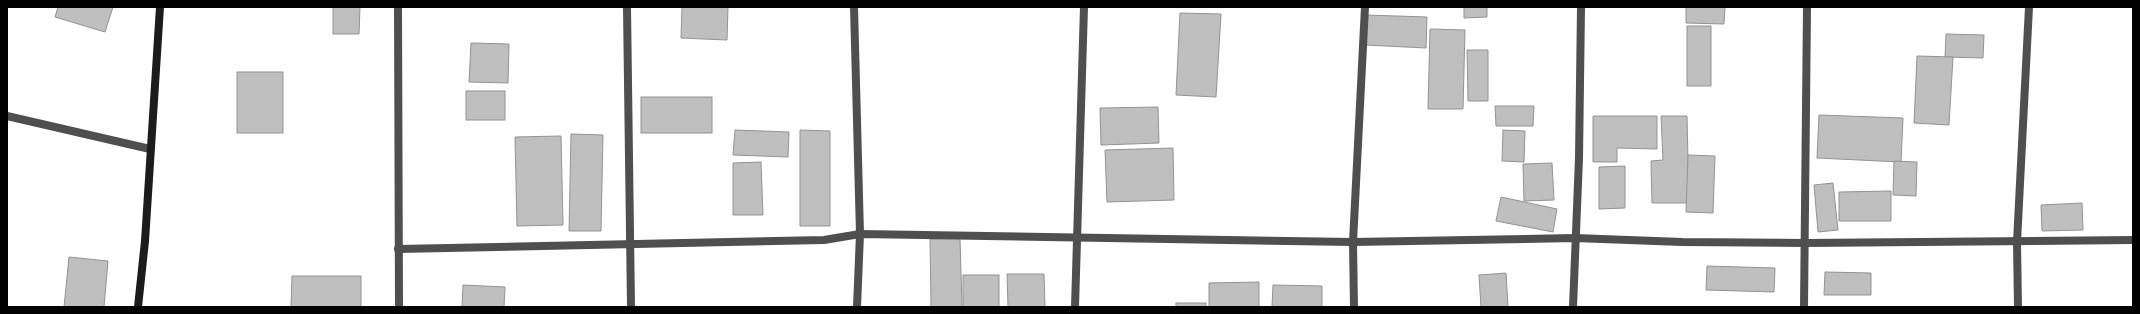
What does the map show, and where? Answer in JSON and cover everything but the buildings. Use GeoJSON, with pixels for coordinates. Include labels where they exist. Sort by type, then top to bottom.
{"type":"FeatureCollection","features":[{"type":"Feature","properties":{"kind":"street"},"geometry":{"type":"LineString","coordinates":[[138,307],[145,242],[160,7]]}},
{"type":"Feature","properties":{"kind":"street"},"geometry":{"type":"LineString","coordinates":[[398,7],[399,307]]}},
{"type":"Feature","properties":{"kind":"street"},"geometry":{"type":"LineString","coordinates":[[627,7],[631,307]]}},
{"type":"Feature","properties":{"kind":"street"},"geometry":{"type":"LineString","coordinates":[[854,7],[860,234],[857,307]]}},
{"type":"Feature","properties":{"kind":"street"},"geometry":{"type":"LineString","coordinates":[[1075,307],[1084,7]]}},
{"type":"Feature","properties":{"kind":"street"},"geometry":{"type":"LineString","coordinates":[[1354,307],[1353,242],[1365,7]]}},
{"type":"Feature","properties":{"kind":"street"},"geometry":{"type":"LineString","coordinates":[[1573,307],[1579,158],[1582,7]]}},
{"type":"Feature","properties":{"kind":"street"},"geometry":{"type":"LineString","coordinates":[[1804,307],[1806,243],[1807,7]]}},
{"type":"Feature","properties":{"kind":"street"},"geometry":{"type":"LineString","coordinates":[[2018,307],[2017,242],[2029,7]]}},
{"type":"Feature","properties":{"kind":"street"},"geometry":{"type":"LineString","coordinates":[[7,116],[150,150]]}},
{"type":"Feature","properties":{"kind":"street"},"geometry":{"type":"LineString","coordinates":[[398,250],[457,250],[630,243],[824,240],[860,234],[1353,242],[1575,238],[1682,242],[1806,243],[2133,240]]}}]}
